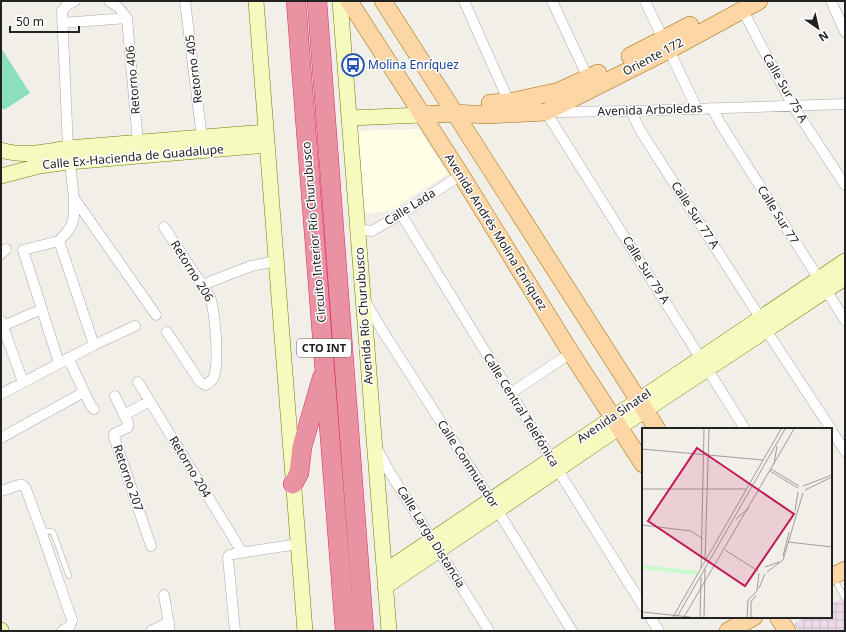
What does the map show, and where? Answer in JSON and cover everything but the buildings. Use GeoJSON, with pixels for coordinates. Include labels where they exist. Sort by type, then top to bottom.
{"type":"FeatureCollection","features":[{"type":"Feature","properties":{"kind":"highway","name":"Circuito Interior Río Churubusco"},"geometry":{"type":"LineString","coordinates":[[296,1],[346,631]]}},
{"type":"Feature","properties":{"kind":"highway","name":"Circuito Interior Río Churubusco"},"geometry":{"type":"LineString","coordinates":[[317,1],[332,224],[364,631]]}},
{"type":"Feature","properties":{"kind":"highway"},"geometry":{"type":"LineString","coordinates":[[293,484],[299,473],[302,447],[325,367]]}},
{"type":"Feature","properties":{"kind":"main road","name":"CTO INT"},"geometry":{"type":"LineString","coordinates":[[256,1],[304,631]]}},
{"type":"Feature","properties":{"kind":"main road","name":"Avenida Río Churubusco"},"geometry":{"type":"LineString","coordinates":[[340,1],[389,631]]}},
{"type":"Feature","properties":{"kind":"main road","name":"Avenida Andrés Molina Enríquez"},"geometry":{"type":"LineString","coordinates":[[349,1],[461,175],[571,353],[642,462]]}},
{"type":"Feature","properties":{"kind":"main road"},"geometry":{"type":"LineString","coordinates":[[383,1],[656,428]]}},
{"type":"Feature","properties":{"kind":"main road","name":"Oriente 172"},"geometry":{"type":"LineString","coordinates":[[546,112],[738,5],[759,1]]}},
{"type":"Feature","properties":{"kind":"main road","name":"Oriente 172"},"geometry":{"type":"LineString","coordinates":[[534,98],[559,92],[666,44]]}},
{"type":"Feature","properties":{"kind":"main road","name":"Avenida Arboledas"},"geometry":{"type":"LineString","coordinates":[[455,113],[474,104],[509,102],[534,98]]}},
{"type":"Feature","properties":{"kind":"main road","name":"Avenida Arboledas"},"geometry":{"type":"LineString","coordinates":[[349,118],[455,113],[486,115],[546,112]]}},
{"type":"Feature","properties":{"kind":"main road","name":"Calle Ex-Hacienda de Guadalupe"},"geometry":{"type":"LineString","coordinates":[[1,176],[39,166],[69,155],[138,143],[202,138],[266,138]]}},
{"type":"Feature","properties":{"kind":"main road","name":"Calle Ex-Hacienda de Guadalupe"},"geometry":{"type":"LineString","coordinates":[[1,150],[11,154],[30,153],[69,155],[266,138]]}},
{"type":"Feature","properties":{"kind":"main road","name":"Avenida Sinatel"},"geometry":{"type":"LineString","coordinates":[[385,579],[704,363],[823,285],[845,261]]}},
{"type":"Feature","properties":{"kind":"main road","name":"Avenida Sinatel"},"geometry":{"type":"LineString","coordinates":[[823,285],[845,278]]}},
{"type":"Feature","properties":{"kind":"main road"},"geometry":{"type":"LineString","coordinates":[[779,618],[787,631]]}},
{"type":"Feature","properties":{"kind":"main road"},"geometry":{"type":"LineString","coordinates":[[728,631],[746,622]]}},
{"type":"Feature","properties":{"kind":"street"},"geometry":{"type":"LineString","coordinates":[[75,1],[67,4],[62,11],[69,155],[74,198],[74,216],[68,232],[59,241],[23,250],[42,309],[64,360],[94,409]]}},
{"type":"Feature","properties":{"kind":"street"},"geometry":{"type":"LineString","coordinates":[[109,1],[127,18]]}},
{"type":"Feature","properties":{"kind":"street","name":"Retorno 405"},"geometry":{"type":"LineString","coordinates":[[185,1],[202,138]]}},
{"type":"Feature","properties":{"kind":"street"},"geometry":{"type":"LineString","coordinates":[[464,1],[509,102]]}},
{"type":"Feature","properties":{"kind":"street"},"geometry":{"type":"LineString","coordinates":[[552,1],[588,78]]}},
{"type":"Feature","properties":{"kind":"street"},"geometry":{"type":"LineString","coordinates":[[646,1],[697,109]]}},
{"type":"Feature","properties":{"kind":"street"},"geometry":{"type":"LineString","coordinates":[[831,1],[845,32]]}},
{"type":"Feature","properties":{"kind":"street","name":"Calle Sur 75 A"},"geometry":{"type":"LineString","coordinates":[[738,5],[793,106],[845,185]]}},
{"type":"Feature","properties":{"kind":"street"},"geometry":{"type":"LineString","coordinates":[[62,23],[127,18]]}},
{"type":"Feature","properties":{"kind":"street","name":"Retorno 406"},"geometry":{"type":"LineString","coordinates":[[127,18],[138,143]]}},
{"type":"Feature","properties":{"kind":"street","name":"Avenida Arboledas"},"geometry":{"type":"LineString","coordinates":[[546,112],[631,111],[845,104]]}},
{"type":"Feature","properties":{"kind":"street","name":"Calle Sur 77"},"geometry":{"type":"LineString","coordinates":[[712,108],[845,320]]}},
{"type":"Feature","properties":{"kind":"street","name":"Calle Sur 77 A"},"geometry":{"type":"LineString","coordinates":[[631,111],[640,130],[830,428]]}},
{"type":"Feature","properties":{"kind":"street","name":"Calle Sur 79 A"},"geometry":{"type":"LineString","coordinates":[[546,112],[744,428]]}},
{"type":"Feature","properties":{"kind":"street","name":"Calle Lada"},"geometry":{"type":"LineString","coordinates":[[357,226],[364,230],[372,231],[461,175]]}},
{"type":"Feature","properties":{"kind":"street"},"geometry":{"type":"LineString","coordinates":[[74,198],[156,315]]}},
{"type":"Feature","properties":{"kind":"street","name":"Calle Central Telefónica"},"geometry":{"type":"LineString","coordinates":[[401,214],[554,465],[642,604]]}},
{"type":"Feature","properties":{"kind":"street","name":"Retorno 206"},"geometry":{"type":"LineString","coordinates":[[164,227],[210,297],[213,306],[216,338],[215,372],[212,380],[206,385],[200,382],[167,332]]}},
{"type":"Feature","properties":{"kind":"street"},"geometry":{"type":"LineString","coordinates":[[59,241],[94,345]]}},
{"type":"Feature","properties":{"kind":"street"},"geometry":{"type":"LineString","coordinates":[[202,285],[251,266],[276,261]]}},
{"type":"Feature","properties":{"kind":"street","name":"Calle Conmutador"},"geometry":{"type":"LineString","coordinates":[[363,297],[382,330],[495,505],[572,631]]}},
{"type":"Feature","properties":{"kind":"street"},"geometry":{"type":"LineString","coordinates":[[23,382],[2,323],[42,309]]}},
{"type":"Feature","properties":{"kind":"street"},"geometry":{"type":"LineString","coordinates":[[1,394],[64,360],[135,326]]}},
{"type":"Feature","properties":{"kind":"street"},"geometry":{"type":"LineString","coordinates":[[511,393],[571,353]]}},
{"type":"Feature","properties":{"kind":"street","name":"Retorno 204"},"geometry":{"type":"LineString","coordinates":[[138,382],[242,552]]}},
{"type":"Feature","properties":{"kind":"street"},"geometry":{"type":"LineString","coordinates":[[1,438],[84,392]]}},
{"type":"Feature","properties":{"kind":"street"},"geometry":{"type":"LineString","coordinates":[[115,396],[124,415],[150,401]]}},
{"type":"Feature","properties":{"kind":"street","name":"Retorno 207"},"geometry":{"type":"LineString","coordinates":[[124,415],[128,423],[128,427],[114,434],[114,437],[151,546]]}},
{"type":"Feature","properties":{"kind":"street","name":"Calle Sur 77 A"},"geometry":{"type":"LineString","coordinates":[[832,431],[845,451]]}},
{"type":"Feature","properties":{"kind":"street","name":"Calle Larga Distancia"},"geometry":{"type":"LineString","coordinates":[[374,443],[489,631]]}},
{"type":"Feature","properties":{"kind":"street"},"geometry":{"type":"LineString","coordinates":[[1,491],[23,485],[41,530],[72,620],[70,626],[62,631]]}},
{"type":"Feature","properties":{"kind":"street"},"geometry":{"type":"LineString","coordinates":[[235,631],[228,558],[229,555],[298,544]]}},
{"type":"Feature","properties":{"kind":"street"},"geometry":{"type":"LineString","coordinates":[[151,631],[170,626],[164,595]]}},
{"type":"Feature","properties":{"kind":"street"},"geometry":{"type":"LineString","coordinates":[[651,618],[659,631]]}},
{"type":"Feature","properties":{"kind":"lane"},"geometry":{"type":"LineString","coordinates":[[41,530],[50,530],[53,532],[69,576]]}},
{"type":"Feature","properties":{"kind":"lane"},"geometry":{"type":"LineString","coordinates":[[835,574],[845,599]]}},
{"type":"Feature","properties":{"kind":"shaded area"},"geometry":{"type":"Polygon","coordinates":[[[419,129],[448,174],[391,210],[365,214],[358,131],[419,129]]]}},
{"type":"Feature","properties":{"kind":"shaded area"},"geometry":{"type":"Polygon","coordinates":[[[845,597],[845,631],[799,631],[794,624],[805,618],[832,618],[832,604],[845,597]]]}},
{"type":"Feature","properties":{"kind":"green space"},"geometry":{"type":"Polygon","coordinates":[[[1,48],[30,93],[4,110],[1,106],[1,48]]]}},
{"type":"Feature","properties":{"kind":"place","name":"Molina Enríquez"},"geometry":{"type":"Point","coordinates":[353,65]}}]}
